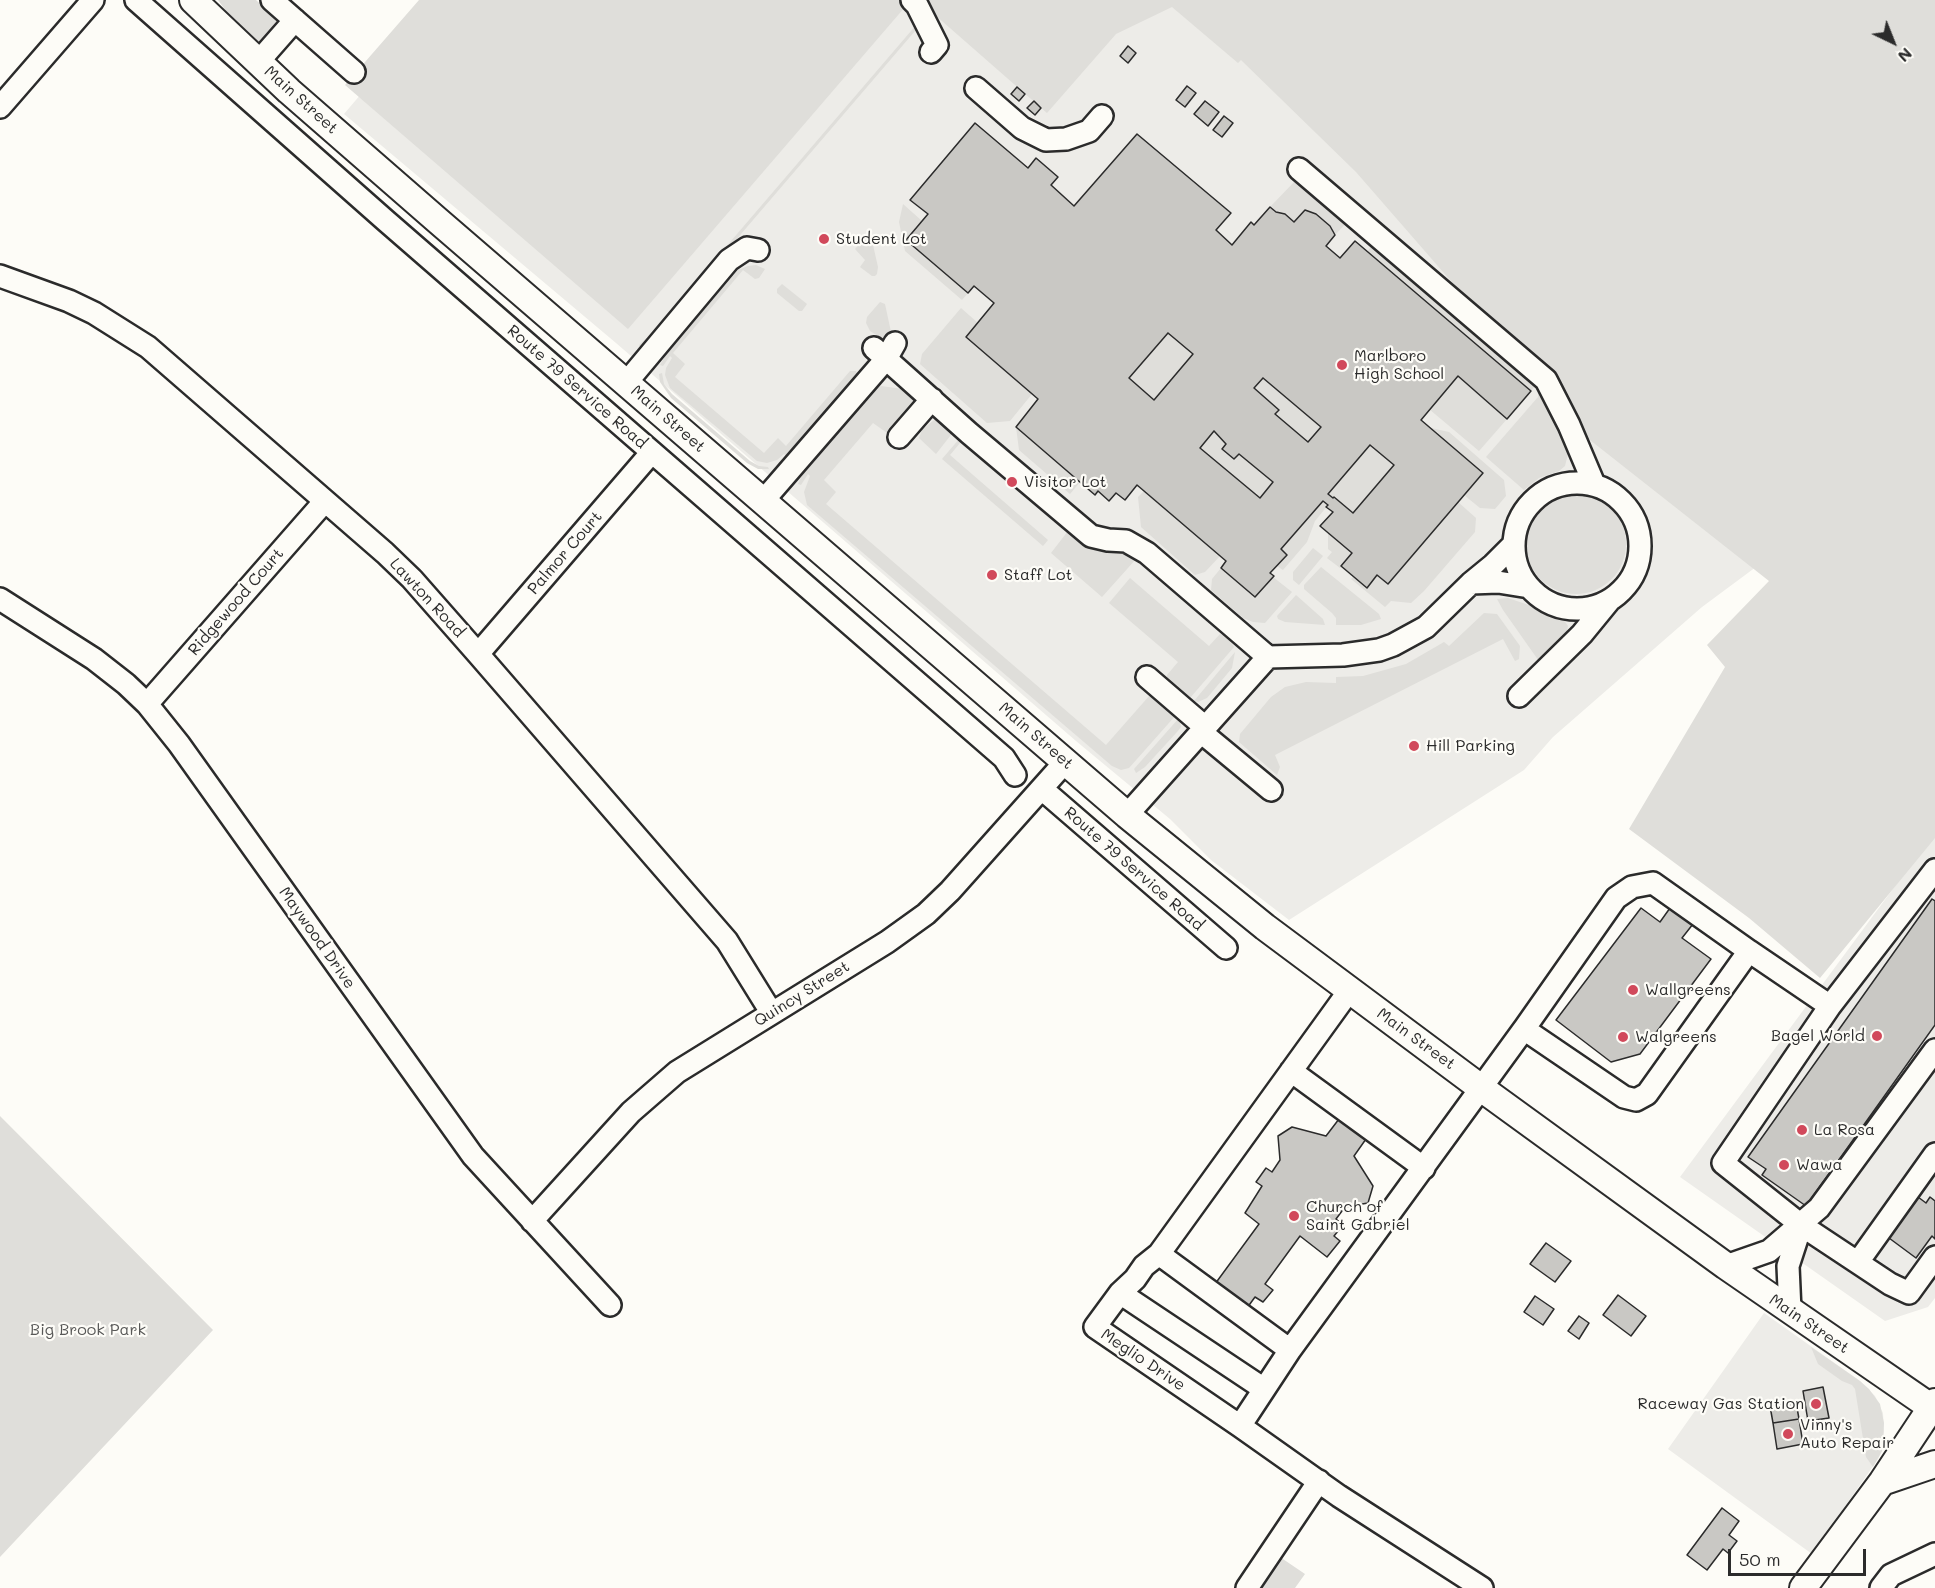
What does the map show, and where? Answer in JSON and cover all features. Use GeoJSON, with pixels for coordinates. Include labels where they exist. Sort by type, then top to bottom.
{"type":"FeatureCollection","features":[{"type":"Feature","properties":{"kind":"main road","name":"Main Street"},"geometry":{"type":"LineString","coordinates":[[193,0],[298,99],[626,383],[1127,815],[1265,927],[1726,1266],[1934,1406]]}},
{"type":"Feature","properties":{"kind":"main road"},"geometry":{"type":"LineString","coordinates":[[1803,1588],[1934,1406]]}},
{"type":"Feature","properties":{"kind":"main road"},"geometry":{"type":"LineString","coordinates":[[1881,1482],[1935,1464]]}},
{"type":"Feature","properties":{"kind":"street"},"geometry":{"type":"LineString","coordinates":[[0,107],[93,0]]}},
{"type":"Feature","properties":{"kind":"street","name":"Route 79 Service Road"},"geometry":{"type":"LineString","coordinates":[[136,0],[1004,758],[1015,775]]}},
{"type":"Feature","properties":{"kind":"street"},"geometry":{"type":"LineString","coordinates":[[272,0],[354,72]]}},
{"type":"Feature","properties":{"kind":"street"},"geometry":{"type":"LineString","coordinates":[[912,0],[917,5],[937,45],[931,52]]}},
{"type":"Feature","properties":{"kind":"street"},"geometry":{"type":"LineString","coordinates":[[259,61],[295,20]]}},
{"type":"Feature","properties":{"kind":"street"},"geometry":{"type":"LineString","coordinates":[[976,88],[1022,128],[1046,140],[1066,139],[1089,131],[1102,116]]}},
{"type":"Feature","properties":{"kind":"street"},"geometry":{"type":"LineString","coordinates":[[1299,169],[1546,380],[1581,450],[1594,484]]}},
{"type":"Feature","properties":{"kind":"street"},"geometry":{"type":"LineString","coordinates":[[626,383],[729,260],[747,248],[758,250]]}},
{"type":"Feature","properties":{"kind":"street","name":"Lawton Road"},"geometry":{"type":"LineString","coordinates":[[0,276],[69,301],[94,313],[148,347],[412,579],[728,941],[771,1012]]}},
{"type":"Feature","properties":{"kind":"street"},"geometry":{"type":"LineString","coordinates":[[763,501],[885,350],[932,399],[969,433],[1091,536],[1126,541],[1147,553],[1268,657],[1343,655],[1379,650],[1394,645],[1426,627],[1514,544]]}},
{"type":"Feature","properties":{"kind":"street"},"geometry":{"type":"LineString","coordinates":[[899,437],[932,399]]}},
{"type":"Feature","properties":{"kind":"street","name":"Palmor Court"},"geometry":{"type":"LineString","coordinates":[[478,654],[652,452]]}},
{"type":"Feature","properties":{"kind":"street"},"geometry":{"type":"LineString","coordinates":[[1519,696],[1582,634],[1609,601],[1625,588],[1636,569],[1641,548],[1639,527],[1629,508],[1614,493],[1594,484],[1575,482],[1556,486],[1540,495],[1526,508],[1517,525],[1514,544],[1516,563],[1524,581],[1536,595],[1553,605],[1572,609],[1591,608],[1609,601]]}},
{"type":"Feature","properties":{"kind":"street","name":"Ridgewood Court"},"geometry":{"type":"LineString","coordinates":[[147,704],[325,501]]}},
{"type":"Feature","properties":{"kind":"street"},"geometry":{"type":"LineString","coordinates":[[1471,583],[1498,582],[1529,587]]}},
{"type":"Feature","properties":{"kind":"street","name":"Maywood Drive"},"geometry":{"type":"LineString","coordinates":[[0,598],[94,659],[147,704],[179,744],[473,1156],[610,1305]]}},
{"type":"Feature","properties":{"kind":"street"},"geometry":{"type":"LineString","coordinates":[[1127,815],[1268,657]]}},
{"type":"Feature","properties":{"kind":"street"},"geometry":{"type":"LineString","coordinates":[[1147,677],[1271,790]]}},
{"type":"Feature","properties":{"kind":"street","name":"Quincy Street"},"geometry":{"type":"LineString","coordinates":[[532,1221],[631,1112],[677,1072],[887,942],[926,914],[950,891],[1066,761]]}},
{"type":"Feature","properties":{"kind":"street","name":"Route 79 Service Road"},"geometry":{"type":"LineString","coordinates":[[1042,789],[1226,948]]}},
{"type":"Feature","properties":{"kind":"street"},"geometry":{"type":"LineString","coordinates":[[1933,876],[1830,1006],[1723,1163],[1801,1225],[1890,1284],[1909,1293],[1935,1257]]}},
{"type":"Feature","properties":{"kind":"street"},"geometry":{"type":"LineString","coordinates":[[1240,1426],[1290,1350],[1424,1168],[1616,898],[1632,887],[1653,883],[1830,1006]]}},
{"type":"Feature","properties":{"kind":"street"},"geometry":{"type":"LineString","coordinates":[[1524,1029],[1624,1097],[1636,1100],[1647,1094],[1749,951]]}},
{"type":"Feature","properties":{"kind":"street","name":"Meglio Drive"},"geometry":{"type":"LineString","coordinates":[[1350,991],[1159,1254],[1144,1266],[1135,1279],[1120,1293],[1095,1327],[1319,1481],[1482,1588]]}},
{"type":"Feature","properties":{"kind":"street"},"geometry":{"type":"LineString","coordinates":[[1726,1266],[1769,1251],[1819,1209],[1935,1050]]}},
{"type":"Feature","properties":{"kind":"street"},"geometry":{"type":"LineString","coordinates":[[1291,1071],[1424,1168]]}},
{"type":"Feature","properties":{"kind":"street"},"geometry":{"type":"LineString","coordinates":[[1858,1262],[1935,1154]]}},
{"type":"Feature","properties":{"kind":"street"},"geometry":{"type":"LineString","coordinates":[[1790,1311],[1788,1266],[1801,1225]]}},
{"type":"Feature","properties":{"kind":"street"},"geometry":{"type":"LineString","coordinates":[[1159,1254],[1290,1350]]}},
{"type":"Feature","properties":{"kind":"street"},"geometry":{"type":"LineString","coordinates":[[1120,1293],[1264,1389]]}},
{"type":"Feature","properties":{"kind":"street"},"geometry":{"type":"LineString","coordinates":[[1247,1588],[1319,1481]]}},
{"type":"Feature","properties":{"kind":"street"},"geometry":{"type":"LineString","coordinates":[[1881,1588],[1891,1575],[1928,1557]]}},
{"type":"Feature","properties":{"kind":"street"},"geometry":{"type":"LineString","coordinates":[[1900,1588],[1928,1557]]}},
{"type":"Feature","properties":{"kind":"shaded area"},"geometry":{"type":"Polygon","coordinates":[[[441,0],[1711,0],[1849,498],[1702,607],[1553,737],[1524,770],[1289,920],[1211,860],[1170,819],[1076,741],[616,343],[344,114],[441,0]]]}},
{"type":"Feature","properties":{"kind":"shaded area"},"geometry":{"type":"Polygon","coordinates":[[[1935,832],[1935,1298],[1928,1307],[1885,1321],[1680,1177],[1935,832]]]}},
{"type":"Feature","properties":{"kind":"shaded area"},"geometry":{"type":"Polygon","coordinates":[[[1764,1313],[1860,1381],[1875,1396],[1883,1413],[1882,1451],[1878,1459],[1812,1554],[1668,1449],[1764,1313]]]}},
{"type":"Feature","properties":{"kind":"green space"},"geometry":{"type":"Polygon","coordinates":[[[218,0],[256,0],[281,23],[265,42],[258,41],[226,11],[218,0]]]}},
{"type":"Feature","properties":{"kind":"green space"},"geometry":{"type":"Polygon","coordinates":[[[419,0],[911,0],[628,329],[345,85],[419,0]]]}},
{"type":"Feature","properties":{"kind":"green space"},"geometry":{"type":"Polygon","coordinates":[[[918,0],[1935,0],[1935,838],[1820,978],[1749,918],[1629,829],[1725,667],[1707,645],[1769,581],[1557,414],[1570,446],[1565,466],[1559,471],[1539,478],[1524,490],[1486,457],[1538,397],[1538,381],[1356,172],[1241,60],[1238,63],[1172,7],[1116,34],[1047,113],[918,0]]]}},
{"type":"Feature","properties":{"kind":"green space"},"geometry":{"type":"Polygon","coordinates":[[[917,24],[928,41],[915,31],[651,339],[640,348],[639,345],[653,332],[917,24]]]}},
{"type":"Feature","properties":{"kind":"green space"},"geometry":{"type":"Polygon","coordinates":[[[1297,179],[1349,220],[1335,235],[1330,226],[1316,214],[1305,210],[1294,222],[1285,214],[1276,212],[1270,207],[1297,179]]]}},
{"type":"Feature","properties":{"kind":"green space"},"geometry":{"type":"Polygon","coordinates":[[[903,204],[922,221],[906,240],[968,293],[962,300],[905,251],[899,222],[903,204]]]}},
{"type":"Feature","properties":{"kind":"green space"},"geometry":{"type":"Polygon","coordinates":[[[863,240],[873,245],[878,267],[875,276],[860,267],[865,260],[855,249],[863,240]]]}},
{"type":"Feature","properties":{"kind":"green space"},"geometry":{"type":"Polygon","coordinates":[[[1373,244],[1537,383],[1531,391],[1367,252],[1373,244]]]}},
{"type":"Feature","properties":{"kind":"green space"},"geometry":{"type":"Polygon","coordinates":[[[756,265],[765,269],[759,278],[755,279],[743,270],[673,353],[685,364],[675,377],[764,453],[778,438],[786,446],[850,371],[856,371],[858,376],[778,466],[778,463],[786,456],[784,454],[777,460],[767,463],[757,461],[670,388],[665,375],[672,358],[670,356],[663,366],[660,365],[667,353],[738,270],[756,265]]]}},
{"type":"Feature","properties":{"kind":"green space"},"geometry":{"type":"Polygon","coordinates":[[[782,284],[807,304],[802,311],[777,293],[777,289],[782,284]]]}},
{"type":"Feature","properties":{"kind":"green space"},"geometry":{"type":"Polygon","coordinates":[[[880,302],[885,304],[891,332],[883,339],[870,331],[866,323],[867,317],[880,302]]]}},
{"type":"Feature","properties":{"kind":"green space"},"geometry":{"type":"Polygon","coordinates":[[[961,308],[978,323],[966,338],[1032,394],[1010,421],[987,423],[920,364],[922,354],[961,308]]]}},
{"type":"Feature","properties":{"kind":"green space"},"geometry":{"type":"Polygon","coordinates":[[[1168,333],[1193,354],[1154,400],[1129,378],[1168,333]]]}},
{"type":"Feature","properties":{"kind":"green space"},"geometry":{"type":"Polygon","coordinates":[[[662,373],[664,384],[672,394],[750,461],[769,469],[758,469],[747,463],[671,398],[660,382],[659,374],[662,373]]]}},
{"type":"Feature","properties":{"kind":"green space"},"geometry":{"type":"Polygon","coordinates":[[[1458,376],[1507,419],[1479,451],[1429,409],[1458,376]]]}},
{"type":"Feature","properties":{"kind":"green space"},"geometry":{"type":"Polygon","coordinates":[[[1263,378],[1321,427],[1308,442],[1275,414],[1279,410],[1254,388],[1263,378]]]}},
{"type":"Feature","properties":{"kind":"green space"},"geometry":{"type":"Polygon","coordinates":[[[881,386],[903,389],[913,398],[914,405],[890,435],[873,423],[824,480],[836,492],[826,504],[1106,745],[1150,695],[1176,715],[1129,768],[1121,770],[1112,766],[807,505],[804,492],[810,476],[808,474],[801,485],[798,484],[801,477],[881,386]]]}},
{"type":"Feature","properties":{"kind":"green space"},"geometry":{"type":"Polygon","coordinates":[[[934,420],[941,421],[954,431],[936,454],[919,438],[922,430],[934,420]]]}},
{"type":"Feature","properties":{"kind":"green space"},"geometry":{"type":"Polygon","coordinates":[[[1016,427],[1080,482],[1070,494],[1019,450],[1016,427]]]}},
{"type":"Feature","properties":{"kind":"green space"},"geometry":{"type":"Polygon","coordinates":[[[1431,428],[1449,432],[1504,480],[1506,496],[1495,509],[1480,508],[1464,495],[1483,472],[1431,428]]]}},
{"type":"Feature","properties":{"kind":"green space"},"geometry":{"type":"Polygon","coordinates":[[[1214,431],[1226,444],[1223,449],[1234,459],[1239,454],[1273,482],[1260,498],[1200,448],[1214,431]]]}},
{"type":"Feature","properties":{"kind":"green space"},"geometry":{"type":"Polygon","coordinates":[[[960,438],[960,443],[950,455],[1048,540],[1043,546],[942,459],[960,438]]]}},
{"type":"Feature","properties":{"kind":"green space"},"geometry":{"type":"Polygon","coordinates":[[[1370,445],[1394,465],[1353,513],[1335,497],[1328,494],[1370,445]]]}},
{"type":"Feature","properties":{"kind":"green space"},"geometry":{"type":"Polygon","coordinates":[[[1144,491],[1220,556],[1205,572],[1195,575],[1141,527],[1138,497],[1144,491]]]}},
{"type":"Feature","properties":{"kind":"green space"},"geometry":{"type":"Polygon","coordinates":[[[1576,494],[1604,502],[1618,516],[1626,544],[1618,572],[1604,586],[1576,594],[1548,586],[1534,572],[1526,544],[1534,516],[1548,502],[1576,494]]]}},
{"type":"Feature","properties":{"kind":"green space"},"geometry":{"type":"Polygon","coordinates":[[[1323,501],[1328,505],[1315,521],[1307,542],[1283,570],[1277,566],[1286,555],[1281,549],[1323,501]]]}},
{"type":"Feature","properties":{"kind":"green space"},"geometry":{"type":"Polygon","coordinates":[[[1458,502],[1476,518],[1475,532],[1411,603],[1391,601],[1385,607],[1351,579],[1353,577],[1367,588],[1377,575],[1458,502]]]}},
{"type":"Feature","properties":{"kind":"green space"},"geometry":{"type":"Polygon","coordinates":[[[1068,531],[1077,541],[1090,548],[1108,553],[1125,554],[1136,559],[1102,597],[1051,553],[1068,531]]]}},
{"type":"Feature","properties":{"kind":"green space"},"geometry":{"type":"Polygon","coordinates":[[[1328,533],[1352,553],[1340,568],[1327,558],[1332,552],[1328,549],[1328,533]]]}},
{"type":"Feature","properties":{"kind":"green space"},"geometry":{"type":"Polygon","coordinates":[[[1313,548],[1323,556],[1299,585],[1293,580],[1293,572],[1313,548]]]}},
{"type":"Feature","properties":{"kind":"green space"},"geometry":{"type":"Polygon","coordinates":[[[1321,567],[1379,614],[1381,619],[1361,625],[1336,625],[1336,618],[1332,613],[1304,589],[1304,585],[1321,567]]]}},
{"type":"Feature","properties":{"kind":"green space"},"geometry":{"type":"Polygon","coordinates":[[[1221,568],[1255,597],[1273,577],[1292,592],[1265,623],[1253,622],[1243,618],[1211,590],[1212,579],[1221,568]]]}},
{"type":"Feature","properties":{"kind":"green space"},"geometry":{"type":"Polygon","coordinates":[[[1130,578],[1209,646],[1220,634],[1228,637],[1234,647],[1190,698],[1167,679],[1167,675],[1178,662],[1109,603],[1130,578]]]}},
{"type":"Feature","properties":{"kind":"green space"},"geometry":{"type":"Polygon","coordinates":[[[1296,595],[1323,619],[1325,625],[1285,622],[1278,619],[1277,616],[1296,595]]]}},
{"type":"Feature","properties":{"kind":"green space"},"geometry":{"type":"Polygon","coordinates":[[[1508,598],[1561,616],[1568,626],[1566,637],[1541,664],[1497,599],[1508,598]]]}},
{"type":"Feature","properties":{"kind":"green space"},"geometry":{"type":"Polygon","coordinates":[[[1484,613],[1497,614],[1520,646],[1519,659],[1515,661],[1503,639],[1275,755],[1280,767],[1277,775],[1239,742],[1240,734],[1271,697],[1285,687],[1306,682],[1336,683],[1336,677],[1363,676],[1406,664],[1444,642],[1449,646],[1484,613]]]}},
{"type":"Feature","properties":{"kind":"green space"},"geometry":{"type":"Polygon","coordinates":[[[1235,652],[1232,668],[1207,698],[1198,702],[1194,701],[1235,652]]]}},
{"type":"Feature","properties":{"kind":"green space"},"geometry":{"type":"Polygon","coordinates":[[[1179,718],[1181,727],[1145,767],[1136,773],[1134,769],[1179,718]]]}},
{"type":"Feature","properties":{"kind":"green space","name":"Big Brook Park"},"geometry":{"type":"Polygon","coordinates":[[[0,1116],[213,1330],[0,1557],[0,1116]]]}},
{"type":"Feature","properties":{"kind":"green space"},"geometry":{"type":"Polygon","coordinates":[[[1811,1347],[1860,1381],[1880,1404],[1884,1423],[1882,1451],[1873,1467],[1866,1457],[1855,1389],[1818,1364],[1811,1347]]]}},
{"type":"Feature","properties":{"kind":"green space"},"geometry":{"type":"Polygon","coordinates":[[[1277,1555],[1305,1574],[1295,1588],[1255,1588],[1277,1555]]]}},
{"type":"Feature","properties":{"kind":"building"},"geometry":{"type":"Polygon","coordinates":[[[1128,46],[1136,53],[1128,63],[1120,56],[1128,46]]]}},
{"type":"Feature","properties":{"kind":"building"},"geometry":{"type":"Polygon","coordinates":[[[1187,86],[1196,93],[1185,107],[1176,100],[1187,86]]]}},
{"type":"Feature","properties":{"kind":"building"},"geometry":{"type":"Polygon","coordinates":[[[1017,87],[1025,94],[1019,101],[1011,94],[1017,87]]]}},
{"type":"Feature","properties":{"kind":"building"},"geometry":{"type":"Polygon","coordinates":[[[1034,101],[1041,108],[1035,115],[1027,108],[1034,101]]]}},
{"type":"Feature","properties":{"kind":"building"},"geometry":{"type":"Polygon","coordinates":[[[1205,101],[1219,112],[1208,126],[1194,114],[1205,101]]]}},
{"type":"Feature","properties":{"kind":"building"},"geometry":{"type":"Polygon","coordinates":[[[1224,116],[1233,123],[1222,137],[1213,130],[1224,116]]]}},
{"type":"Feature","properties":{"kind":"building","name":"Marlboro High School"},"geometry":{"type":"Polygon","coordinates":[[[975,123],[1028,168],[1036,158],[1058,177],[1051,185],[1074,206],[1137,134],[1231,213],[1216,230],[1232,245],[1251,222],[1254,225],[1270,207],[1276,212],[1285,214],[1294,222],[1305,210],[1316,214],[1330,226],[1335,235],[1326,246],[1340,258],[1355,241],[1531,391],[1507,419],[1458,376],[1421,420],[1483,473],[1388,584],[1377,575],[1367,588],[1341,566],[1352,553],[1320,526],[1333,512],[1326,507],[1328,505],[1323,501],[1281,549],[1287,555],[1270,573],[1274,576],[1255,597],[1221,568],[1226,561],[1137,485],[1125,500],[1116,493],[1109,501],[1098,491],[1095,495],[1016,427],[1038,399],[966,337],[994,303],[974,286],[968,293],[906,240],[928,214],[910,200],[975,123]],[[1168,333],[1129,378],[1154,400],[1193,354],[1168,333]],[[1263,378],[1254,388],[1279,410],[1275,414],[1308,442],[1321,427],[1263,378]],[[1214,431],[1200,448],[1260,498],[1273,482],[1239,454],[1234,459],[1222,449],[1226,444],[1214,431]],[[1370,445],[1328,494],[1353,513],[1394,465],[1370,445]]]}},
{"type":"Feature","properties":{"kind":"building"},"geometry":{"type":"Polygon","coordinates":[[[1932,899],[1935,901],[1935,1025],[1806,1206],[1762,1175],[1766,1169],[1748,1157],[1932,899]]]}},
{"type":"Feature","properties":{"kind":"building","name":"Wallgreens"},"geometry":{"type":"Polygon","coordinates":[[[1641,908],[1660,922],[1670,908],[1693,924],[1682,938],[1711,959],[1640,1054],[1611,1062],[1556,1020],[1641,908]]]}},
{"type":"Feature","properties":{"kind":"building","name":"Church of Saint Gabriel"},"geometry":{"type":"Polygon","coordinates":[[[1339,1119],[1366,1139],[1354,1156],[1373,1186],[1368,1203],[1345,1207],[1336,1219],[1343,1225],[1334,1236],[1340,1241],[1327,1257],[1300,1236],[1265,1284],[1273,1290],[1263,1302],[1255,1297],[1247,1308],[1215,1284],[1259,1224],[1245,1213],[1262,1186],[1256,1182],[1266,1168],[1272,1172],[1280,1160],[1278,1136],[1292,1127],[1326,1136],[1339,1119]]]}},
{"type":"Feature","properties":{"kind":"building"},"geometry":{"type":"Polygon","coordinates":[[[1918,1197],[1926,1203],[1930,1197],[1935,1201],[1935,1239],[1932,1236],[1916,1258],[1889,1238],[1918,1197]]]}},
{"type":"Feature","properties":{"kind":"building"},"geometry":{"type":"Polygon","coordinates":[[[1546,1243],[1571,1261],[1555,1282],[1530,1264],[1546,1243]]]}},
{"type":"Feature","properties":{"kind":"building"},"geometry":{"type":"Polygon","coordinates":[[[1618,1295],[1646,1316],[1631,1336],[1603,1315],[1618,1295]]]}},
{"type":"Feature","properties":{"kind":"building"},"geometry":{"type":"Polygon","coordinates":[[[1535,1296],[1554,1309],[1543,1325],[1524,1312],[1535,1296]]]}},
{"type":"Feature","properties":{"kind":"building"},"geometry":{"type":"Polygon","coordinates":[[[1579,1316],[1589,1323],[1579,1339],[1568,1331],[1579,1316]]]}},
{"type":"Feature","properties":{"kind":"building"},"geometry":{"type":"Polygon","coordinates":[[[1823,1387],[1829,1418],[1808,1421],[1803,1391],[1823,1387]]]}},
{"type":"Feature","properties":{"kind":"building"},"geometry":{"type":"Polygon","coordinates":[[[1796,1402],[1799,1419],[1773,1423],[1770,1406],[1796,1402]]]}},
{"type":"Feature","properties":{"kind":"building","name":"Vinny's Auto Repair"},"geometry":{"type":"Polygon","coordinates":[[[1799,1419],[1803,1444],[1777,1449],[1773,1423],[1799,1419]]]}},
{"type":"Feature","properties":{"kind":"building"},"geometry":{"type":"Polygon","coordinates":[[[1722,1508],[1739,1521],[1729,1535],[1737,1541],[1728,1553],[1723,1549],[1707,1570],[1687,1555],[1722,1508]]]}},
{"type":"Feature","properties":{"kind":"place","name":"Student Lot"},"geometry":{"type":"Point","coordinates":[824,239]}},
{"type":"Feature","properties":{"kind":"place","name":"Marlboro High School"},"geometry":{"type":"Point","coordinates":[1342,365]}},
{"type":"Feature","properties":{"kind":"place","name":"Visitor Lot"},"geometry":{"type":"Point","coordinates":[1012,482]}},
{"type":"Feature","properties":{"kind":"place","name":"Staff Lot"},"geometry":{"type":"Point","coordinates":[992,575]}},
{"type":"Feature","properties":{"kind":"place","name":"Hill Parking"},"geometry":{"type":"Point","coordinates":[1414,746]}},
{"type":"Feature","properties":{"kind":"place","name":"Wallgreens"},"geometry":{"type":"Point","coordinates":[1633,990]}},
{"type":"Feature","properties":{"kind":"place","name":"Bagel World"},"geometry":{"type":"Point","coordinates":[1877,1036]}},
{"type":"Feature","properties":{"kind":"place","name":"Walgreens"},"geometry":{"type":"Point","coordinates":[1623,1037]}},
{"type":"Feature","properties":{"kind":"place","name":"La Rosa"},"geometry":{"type":"Point","coordinates":[1802,1130]}},
{"type":"Feature","properties":{"kind":"place","name":"Wawa"},"geometry":{"type":"Point","coordinates":[1784,1165]}},
{"type":"Feature","properties":{"kind":"place","name":"Church of Saint Gabriel"},"geometry":{"type":"Point","coordinates":[1294,1216]}},
{"type":"Feature","properties":{"kind":"place","name":"Raceway Gas Station"},"geometry":{"type":"Point","coordinates":[1816,1404]}},
{"type":"Feature","properties":{"kind":"place","name":"Vinny's Auto Repair"},"geometry":{"type":"Point","coordinates":[1788,1434]}}]}
